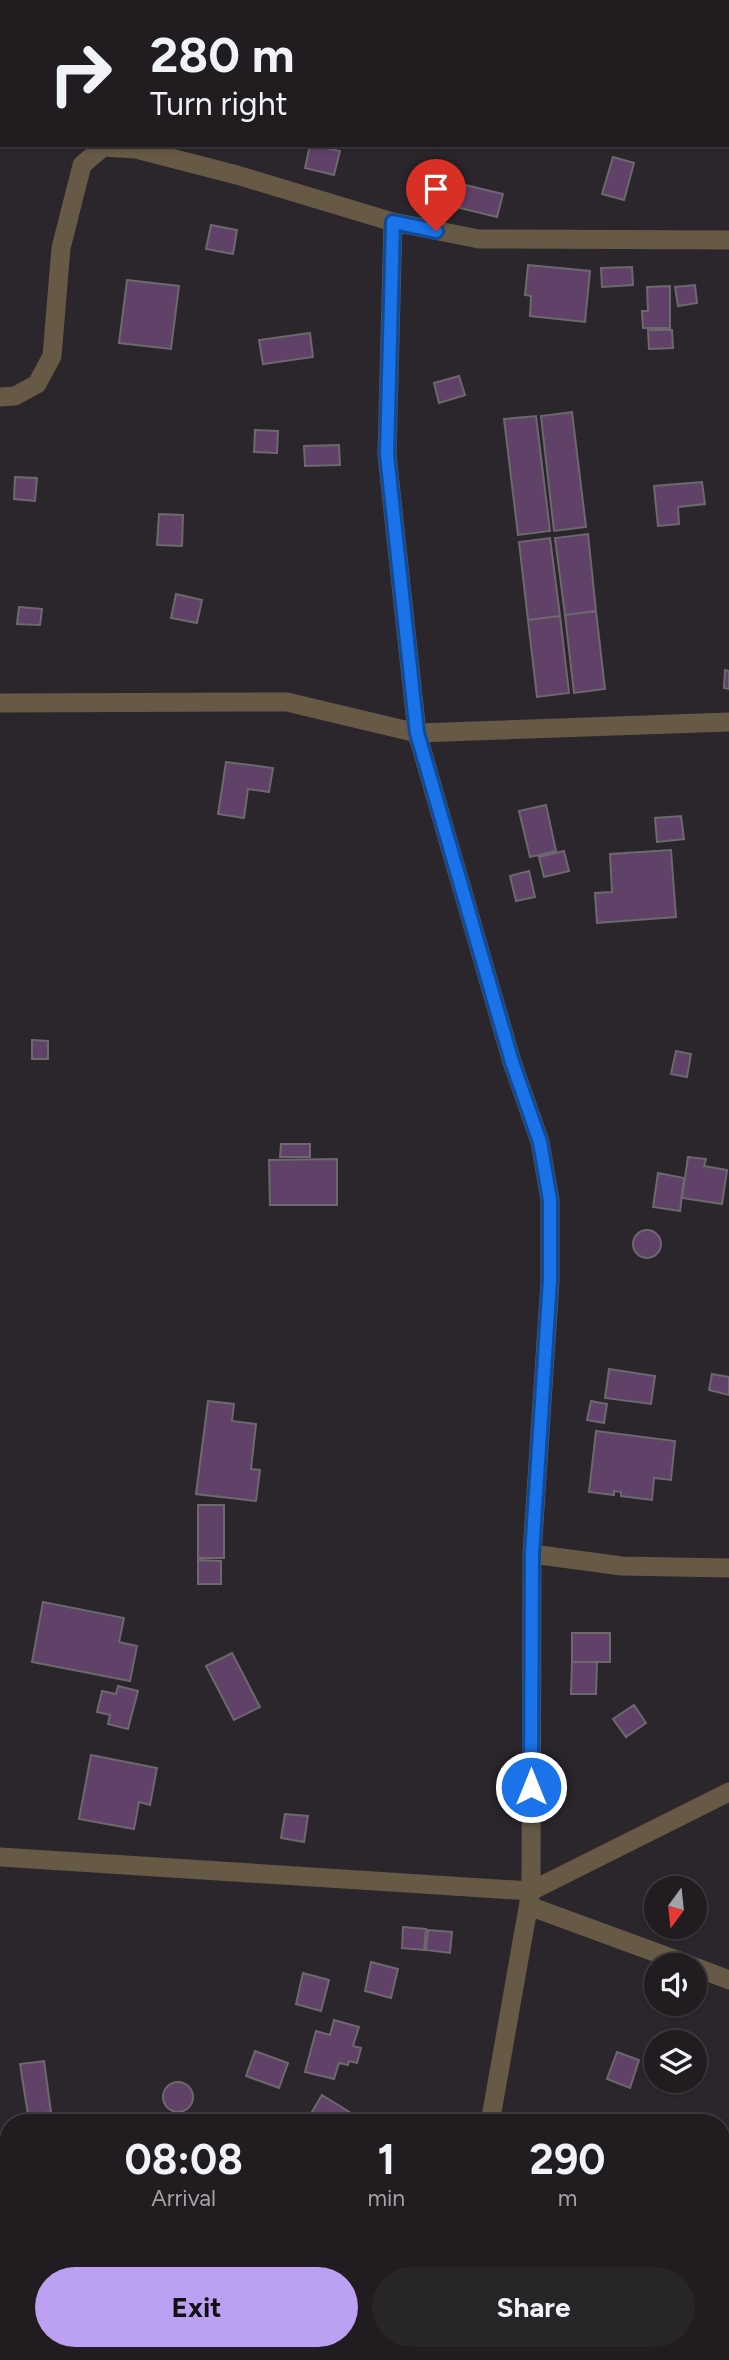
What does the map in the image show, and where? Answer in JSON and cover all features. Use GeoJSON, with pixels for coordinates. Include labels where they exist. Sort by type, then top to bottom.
{"type":"FeatureCollection","features":[{"type":"Feature","properties":{"kind":"street"},"geometry":{"type":"LineString","coordinates":[[0,397],[15,396],[37,384],[52,356],[61,248],[82,165],[102,147]]}},
{"type":"Feature","properties":{"kind":"street"},"geometry":{"type":"LineString","coordinates":[[114,147],[135,149],[237,175],[393,222],[479,239],[729,240]]}},
{"type":"Feature","properties":{"kind":"street"},"geometry":{"type":"LineString","coordinates":[[393,222],[387,455],[417,733],[512,1062],[540,1142],[550,1200],[550,1280],[532,1554],[530,1898],[492,2114]]}},
{"type":"Feature","properties":{"kind":"street"},"geometry":{"type":"LineString","coordinates":[[0,703],[287,702],[417,733],[729,722]]}},
{"type":"Feature","properties":{"kind":"street"},"geometry":{"type":"LineString","coordinates":[[532,1554],[622,1566],[729,1568]]}},
{"type":"Feature","properties":{"kind":"street"},"geometry":{"type":"LineString","coordinates":[[530,1898],[729,1793]]}},
{"type":"Feature","properties":{"kind":"street"},"geometry":{"type":"LineString","coordinates":[[0,1857],[530,1898],[661,1953]]}},
{"type":"Feature","properties":{"kind":"street"},"geometry":{"type":"LineString","coordinates":[[707,1972],[729,1980]]}},
{"type":"Feature","properties":{"kind":"building"},"geometry":{"type":"Polygon","coordinates":[[[310,147],[340,151],[334,175],[305,168],[310,147]]]}},
{"type":"Feature","properties":{"kind":"building"},"geometry":{"type":"Polygon","coordinates":[[[613,157],[634,163],[624,200],[602,194],[613,157]]]}},
{"type":"Feature","properties":{"kind":"building"},"geometry":{"type":"Polygon","coordinates":[[[457,183],[503,194],[497,217],[452,206],[457,183]]]}},
{"type":"Feature","properties":{"kind":"building"},"geometry":{"type":"Polygon","coordinates":[[[211,225],[237,230],[233,254],[206,249],[211,225]]]}},
{"type":"Feature","properties":{"kind":"building"},"geometry":{"type":"Polygon","coordinates":[[[528,265],[590,271],[585,322],[530,316],[531,296],[525,295],[528,265]]]}},
{"type":"Feature","properties":{"kind":"building"},"geometry":{"type":"Polygon","coordinates":[[[632,267],[633,285],[602,287],[601,268],[632,267]]]}},
{"type":"Feature","properties":{"kind":"building"},"geometry":{"type":"Polygon","coordinates":[[[127,280],[179,286],[171,349],[119,343],[127,280]]]}},
{"type":"Feature","properties":{"kind":"building"},"geometry":{"type":"Polygon","coordinates":[[[695,285],[697,303],[678,306],[675,287],[695,285]]]}},
{"type":"Feature","properties":{"kind":"building"},"geometry":{"type":"Polygon","coordinates":[[[670,286],[670,328],[643,328],[642,311],[648,311],[647,287],[670,286]]]}},
{"type":"Feature","properties":{"kind":"building"},"geometry":{"type":"Polygon","coordinates":[[[648,330],[672,330],[673,348],[649,349],[648,330]]]}},
{"type":"Feature","properties":{"kind":"building"},"geometry":{"type":"Polygon","coordinates":[[[310,333],[313,357],[263,364],[259,340],[310,333]]]}},
{"type":"Feature","properties":{"kind":"building"},"geometry":{"type":"Polygon","coordinates":[[[459,376],[465,395],[439,403],[434,383],[459,376]]]}},
{"type":"Feature","properties":{"kind":"building"},"geometry":{"type":"Polygon","coordinates":[[[572,412],[586,527],[554,531],[541,416],[572,412]]]}},
{"type":"Feature","properties":{"kind":"building"},"geometry":{"type":"Polygon","coordinates":[[[536,416],[550,531],[518,535],[504,419],[536,416]]]}},
{"type":"Feature","properties":{"kind":"building"},"geometry":{"type":"Polygon","coordinates":[[[255,430],[278,431],[277,453],[254,452],[255,430]]]}},
{"type":"Feature","properties":{"kind":"building"},"geometry":{"type":"Polygon","coordinates":[[[339,445],[340,465],[305,466],[304,446],[339,445]]]}},
{"type":"Feature","properties":{"kind":"building"},"geometry":{"type":"Polygon","coordinates":[[[15,477],[37,478],[35,501],[14,499],[15,477]]]}},
{"type":"Feature","properties":{"kind":"building"},"geometry":{"type":"Polygon","coordinates":[[[702,482],[705,504],[678,507],[679,524],[658,526],[654,486],[702,482]]]}},
{"type":"Feature","properties":{"kind":"building"},"geometry":{"type":"Polygon","coordinates":[[[159,514],[183,515],[182,546],[157,545],[159,514]]]}},
{"type":"Feature","properties":{"kind":"building"},"geometry":{"type":"Polygon","coordinates":[[[588,534],[596,611],[565,615],[555,538],[588,534]]]}},
{"type":"Feature","properties":{"kind":"building"},"geometry":{"type":"Polygon","coordinates":[[[550,538],[560,616],[528,620],[519,542],[550,538]]]}},
{"type":"Feature","properties":{"kind":"building"},"geometry":{"type":"Polygon","coordinates":[[[176,594],[202,600],[197,623],[171,618],[176,594]]]}},
{"type":"Feature","properties":{"kind":"building"},"geometry":{"type":"Polygon","coordinates":[[[19,607],[42,609],[40,625],[17,624],[19,607]]]}},
{"type":"Feature","properties":{"kind":"building"},"geometry":{"type":"Polygon","coordinates":[[[596,611],[605,689],[574,693],[565,615],[596,611]]]}},
{"type":"Feature","properties":{"kind":"building"},"geometry":{"type":"Polygon","coordinates":[[[560,616],[569,693],[537,697],[528,620],[560,616]]]}},
{"type":"Feature","properties":{"kind":"building"},"geometry":{"type":"Polygon","coordinates":[[[725,670],[729,671],[729,689],[724,688],[725,670]]]}},
{"type":"Feature","properties":{"kind":"building"},"geometry":{"type":"Polygon","coordinates":[[[226,762],[273,768],[269,792],[248,789],[244,818],[218,814],[226,762]]]}},
{"type":"Feature","properties":{"kind":"building"},"geometry":{"type":"Polygon","coordinates":[[[546,805],[556,851],[530,857],[519,811],[546,805]]]}},
{"type":"Feature","properties":{"kind":"building"},"geometry":{"type":"Polygon","coordinates":[[[681,816],[684,839],[657,842],[655,818],[681,816]]]}},
{"type":"Feature","properties":{"kind":"building"},"geometry":{"type":"Polygon","coordinates":[[[671,850],[676,917],[597,923],[595,893],[612,892],[610,854],[671,850]]]}},
{"type":"Feature","properties":{"kind":"building"},"geometry":{"type":"Polygon","coordinates":[[[564,851],[569,871],[544,877],[539,857],[564,851]]]}},
{"type":"Feature","properties":{"kind":"building"},"geometry":{"type":"Polygon","coordinates":[[[529,871],[535,897],[516,901],[510,876],[529,871]]]}},
{"type":"Feature","properties":{"kind":"building"},"geometry":{"type":"Polygon","coordinates":[[[32,1040],[48,1041],[48,1059],[32,1059],[32,1040]]]}},
{"type":"Feature","properties":{"kind":"building"},"geometry":{"type":"Polygon","coordinates":[[[676,1051],[691,1054],[687,1077],[671,1074],[676,1051]]]}},
{"type":"Feature","properties":{"kind":"building"},"geometry":{"type":"Polygon","coordinates":[[[281,1144],[310,1144],[310,1157],[280,1157],[281,1144]]]}},
{"type":"Feature","properties":{"kind":"building"},"geometry":{"type":"Polygon","coordinates":[[[688,1157],[706,1159],[704,1166],[727,1170],[722,1204],[682,1198],[688,1157]]]}},
{"type":"Feature","properties":{"kind":"building"},"geometry":{"type":"Polygon","coordinates":[[[337,1159],[337,1205],[270,1205],[269,1160],[337,1159]]]}},
{"type":"Feature","properties":{"kind":"building"},"geometry":{"type":"Polygon","coordinates":[[[658,1173],[684,1178],[680,1211],[653,1207],[658,1173]]]}},
{"type":"Feature","properties":{"kind":"building"},"geometry":{"type":"Polygon","coordinates":[[[647,1230],[657,1234],[661,1244],[657,1254],[647,1258],[637,1254],[633,1244],[637,1234],[647,1230]]]}},
{"type":"Feature","properties":{"kind":"building"},"geometry":{"type":"Polygon","coordinates":[[[609,1369],[655,1376],[651,1404],[605,1398],[609,1369]]]}},
{"type":"Feature","properties":{"kind":"building"},"geometry":{"type":"Polygon","coordinates":[[[712,1374],[729,1377],[729,1395],[709,1390],[712,1374]]]}},
{"type":"Feature","properties":{"kind":"building"},"geometry":{"type":"Polygon","coordinates":[[[208,1401],[234,1404],[232,1421],[256,1424],[251,1469],[260,1470],[256,1501],[196,1494],[208,1401]]]}},
{"type":"Feature","properties":{"kind":"building"},"geometry":{"type":"Polygon","coordinates":[[[591,1401],[607,1404],[604,1423],[587,1420],[591,1401]]]}},
{"type":"Feature","properties":{"kind":"building"},"geometry":{"type":"Polygon","coordinates":[[[596,1431],[675,1441],[671,1480],[654,1478],[652,1500],[621,1496],[621,1492],[614,1491],[614,1495],[589,1492],[596,1431]]]}},
{"type":"Feature","properties":{"kind":"building"},"geometry":{"type":"Polygon","coordinates":[[[198,1505],[224,1505],[224,1558],[198,1558],[198,1505]]]}},
{"type":"Feature","properties":{"kind":"building"},"geometry":{"type":"Polygon","coordinates":[[[198,1560],[221,1561],[221,1584],[198,1584],[198,1560]]]}},
{"type":"Feature","properties":{"kind":"building"},"geometry":{"type":"Polygon","coordinates":[[[43,1602],[124,1618],[119,1642],[137,1646],[130,1681],[32,1662],[43,1602]]]}},
{"type":"Feature","properties":{"kind":"building"},"geometry":{"type":"Polygon","coordinates":[[[572,1633],[610,1633],[610,1662],[572,1662],[572,1633]]]}},
{"type":"Feature","properties":{"kind":"building"},"geometry":{"type":"Polygon","coordinates":[[[232,1653],[260,1707],[234,1720],[206,1666],[232,1653]]]}},
{"type":"Feature","properties":{"kind":"building"},"geometry":{"type":"Polygon","coordinates":[[[572,1662],[597,1662],[596,1694],[571,1694],[572,1662]]]}},
{"type":"Feature","properties":{"kind":"building"},"geometry":{"type":"Polygon","coordinates":[[[118,1686],[138,1691],[128,1729],[108,1724],[110,1715],[97,1712],[102,1691],[116,1694],[118,1686]]]}},
{"type":"Feature","properties":{"kind":"building"},"geometry":{"type":"Polygon","coordinates":[[[634,1705],[646,1723],[626,1737],[613,1719],[634,1705]]]}},
{"type":"Feature","properties":{"kind":"building"},"geometry":{"type":"Polygon","coordinates":[[[91,1755],[157,1768],[150,1805],[139,1802],[134,1829],[79,1819],[91,1755]]]}},
{"type":"Feature","properties":{"kind":"building"},"geometry":{"type":"Polygon","coordinates":[[[285,1814],[308,1816],[304,1842],[281,1838],[285,1814]]]}},
{"type":"Feature","properties":{"kind":"building"},"geometry":{"type":"Polygon","coordinates":[[[403,1927],[426,1929],[424,1950],[402,1948],[403,1927]]]}},
{"type":"Feature","properties":{"kind":"building"},"geometry":{"type":"Polygon","coordinates":[[[428,1930],[452,1932],[450,1953],[426,1950],[428,1930]]]}},
{"type":"Feature","properties":{"kind":"building"},"geometry":{"type":"Polygon","coordinates":[[[371,1962],[398,1969],[391,1998],[365,1991],[371,1962]]]}},
{"type":"Feature","properties":{"kind":"building"},"geometry":{"type":"Polygon","coordinates":[[[303,1973],[329,1980],[321,2011],[296,2004],[303,1973]]]}},
{"type":"Feature","properties":{"kind":"building"},"geometry":{"type":"Polygon","coordinates":[[[334,2020],[359,2027],[353,2046],[361,2048],[357,2063],[339,2063],[334,2079],[305,2072],[316,2031],[330,2035],[334,2020]]]}},
{"type":"Feature","properties":{"kind":"building"},"geometry":{"type":"Polygon","coordinates":[[[255,2051],[288,2063],[279,2088],[246,2076],[255,2051]]]}},
{"type":"Feature","properties":{"kind":"building"},"geometry":{"type":"Polygon","coordinates":[[[617,2052],[639,2060],[630,2088],[607,2079],[617,2052]]]}},
{"type":"Feature","properties":{"kind":"building"},"geometry":{"type":"Polygon","coordinates":[[[44,2061],[51,2112],[28,2114],[20,2064],[44,2061]]]}},
{"type":"Feature","properties":{"kind":"building"},"geometry":{"type":"Polygon","coordinates":[[[178,2082],[188,2087],[193,2097],[188,2107],[178,2112],[168,2107],[163,2097],[168,2087],[178,2082]]]}},
{"type":"Feature","properties":{"kind":"building"},"geometry":{"type":"Polygon","coordinates":[[[322,2095],[353,2114],[311,2114],[322,2095]]]}},
{"type":"Feature","properties":{"kind":"route"},"geometry":{"type":"LineString","coordinates":[[436,231],[393,222],[387,455],[417,733],[512,1062],[540,1142],[550,1200],[550,1280],[532,1554],[531,1787]]}}]}
